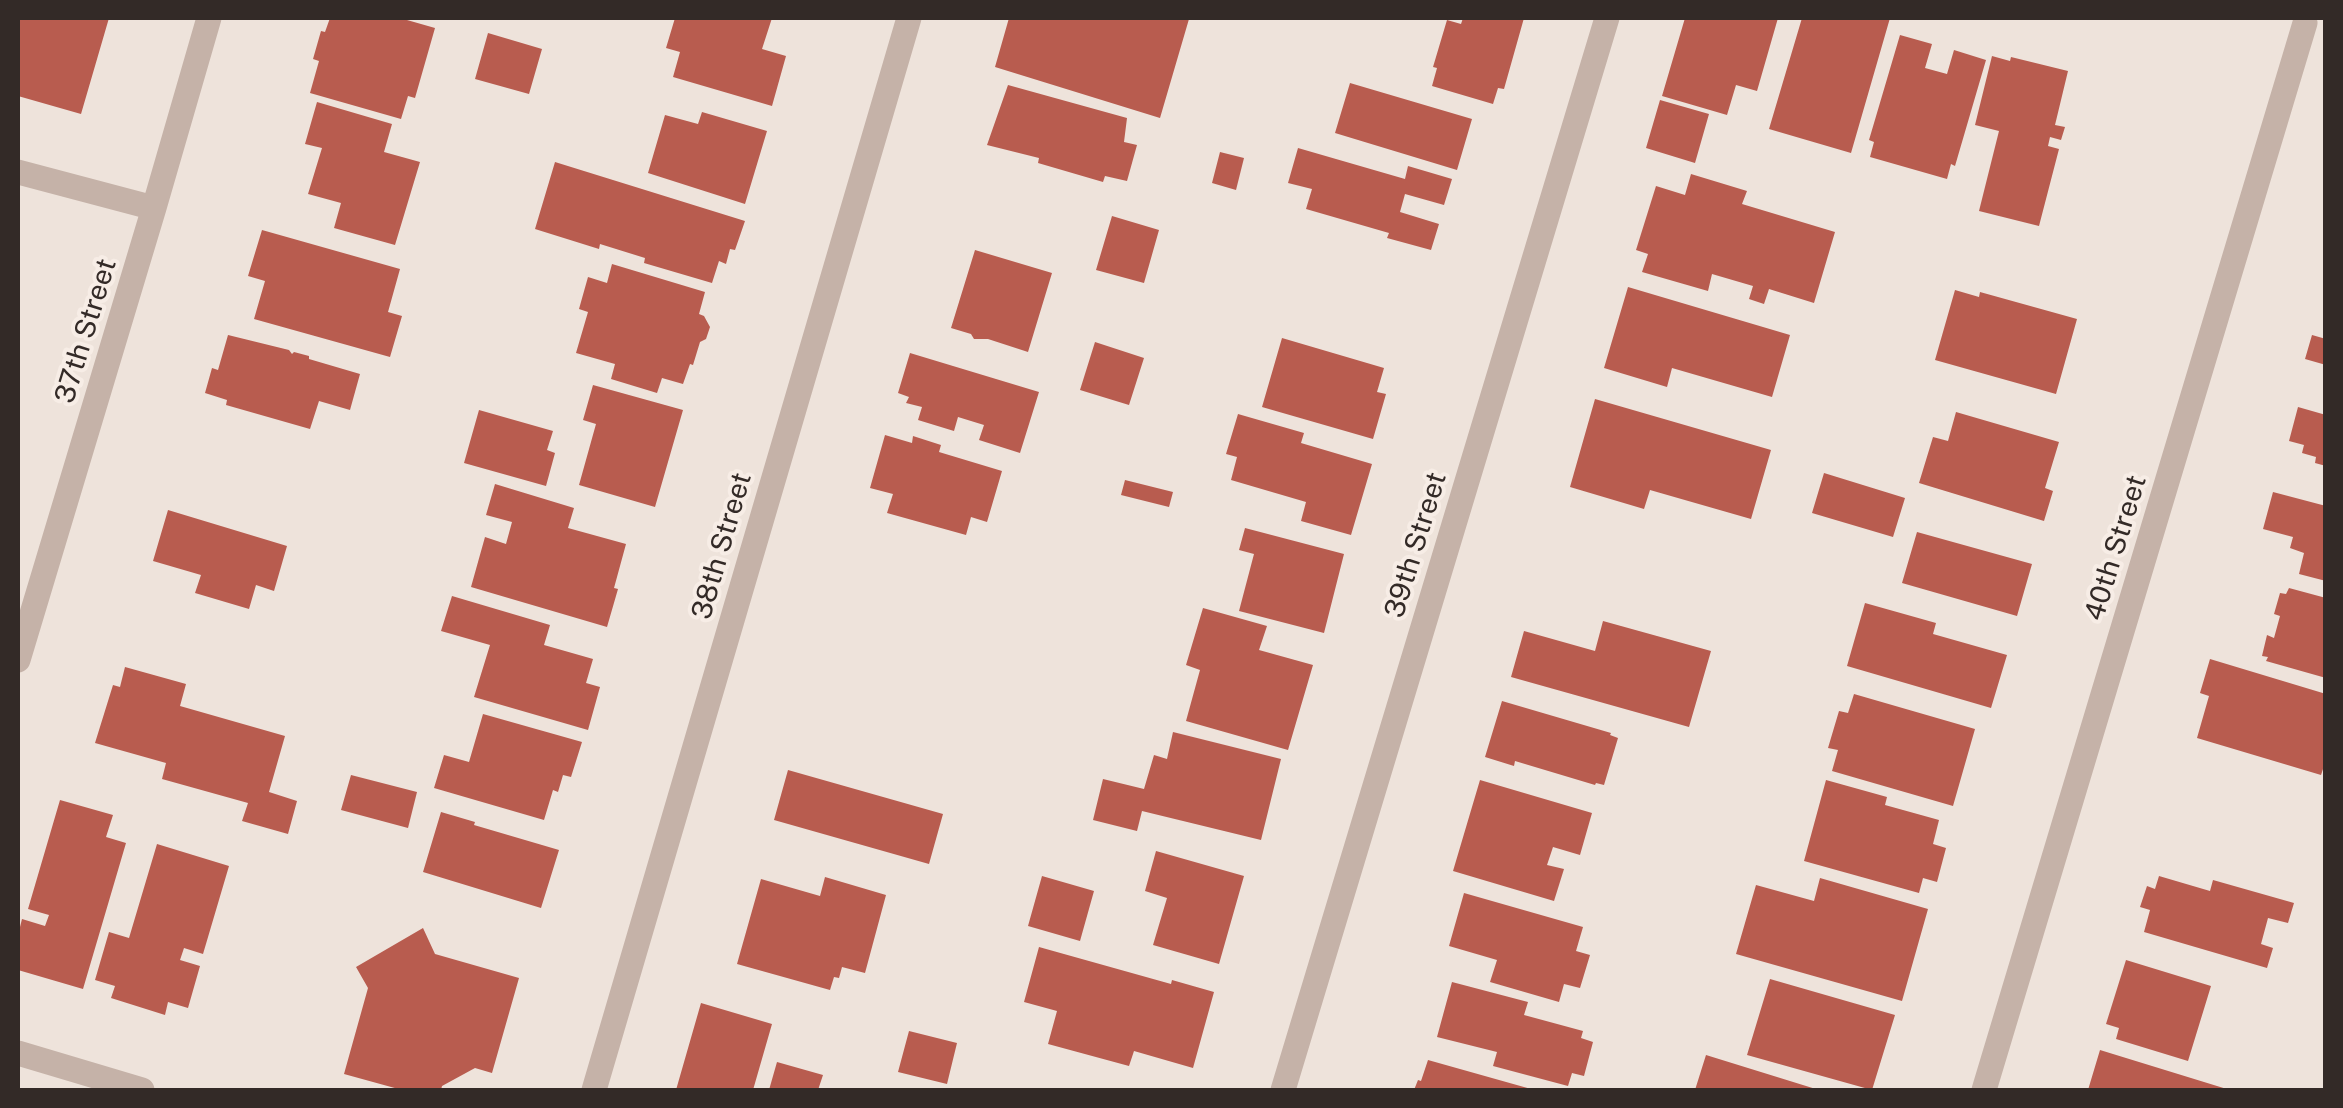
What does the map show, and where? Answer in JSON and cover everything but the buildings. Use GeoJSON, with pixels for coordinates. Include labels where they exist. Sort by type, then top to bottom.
{"type":"FeatureCollection","features":[{"type":"Feature","properties":{"kind":"street","name":"37th Street"},"geometry":{"type":"LineString","coordinates":[[18,660],[208,18]]}},
{"type":"Feature","properties":{"kind":"street","name":"38th Street"},"geometry":{"type":"LineString","coordinates":[[594,1090],[908,18]]}},
{"type":"Feature","properties":{"kind":"street","name":"39th Street"},"geometry":{"type":"LineString","coordinates":[[1284,1090],[1607,18]]}},
{"type":"Feature","properties":{"kind":"street","name":"40th Street"},"geometry":{"type":"LineString","coordinates":[[1984,1090],[2306,23]]}},
{"type":"Feature","properties":{"kind":"street"},"geometry":{"type":"LineString","coordinates":[[18,172],[154,208]]}},
{"type":"Feature","properties":{"kind":"street"},"geometry":{"type":"LineString","coordinates":[[18,1053],[142,1090]]}}]}
